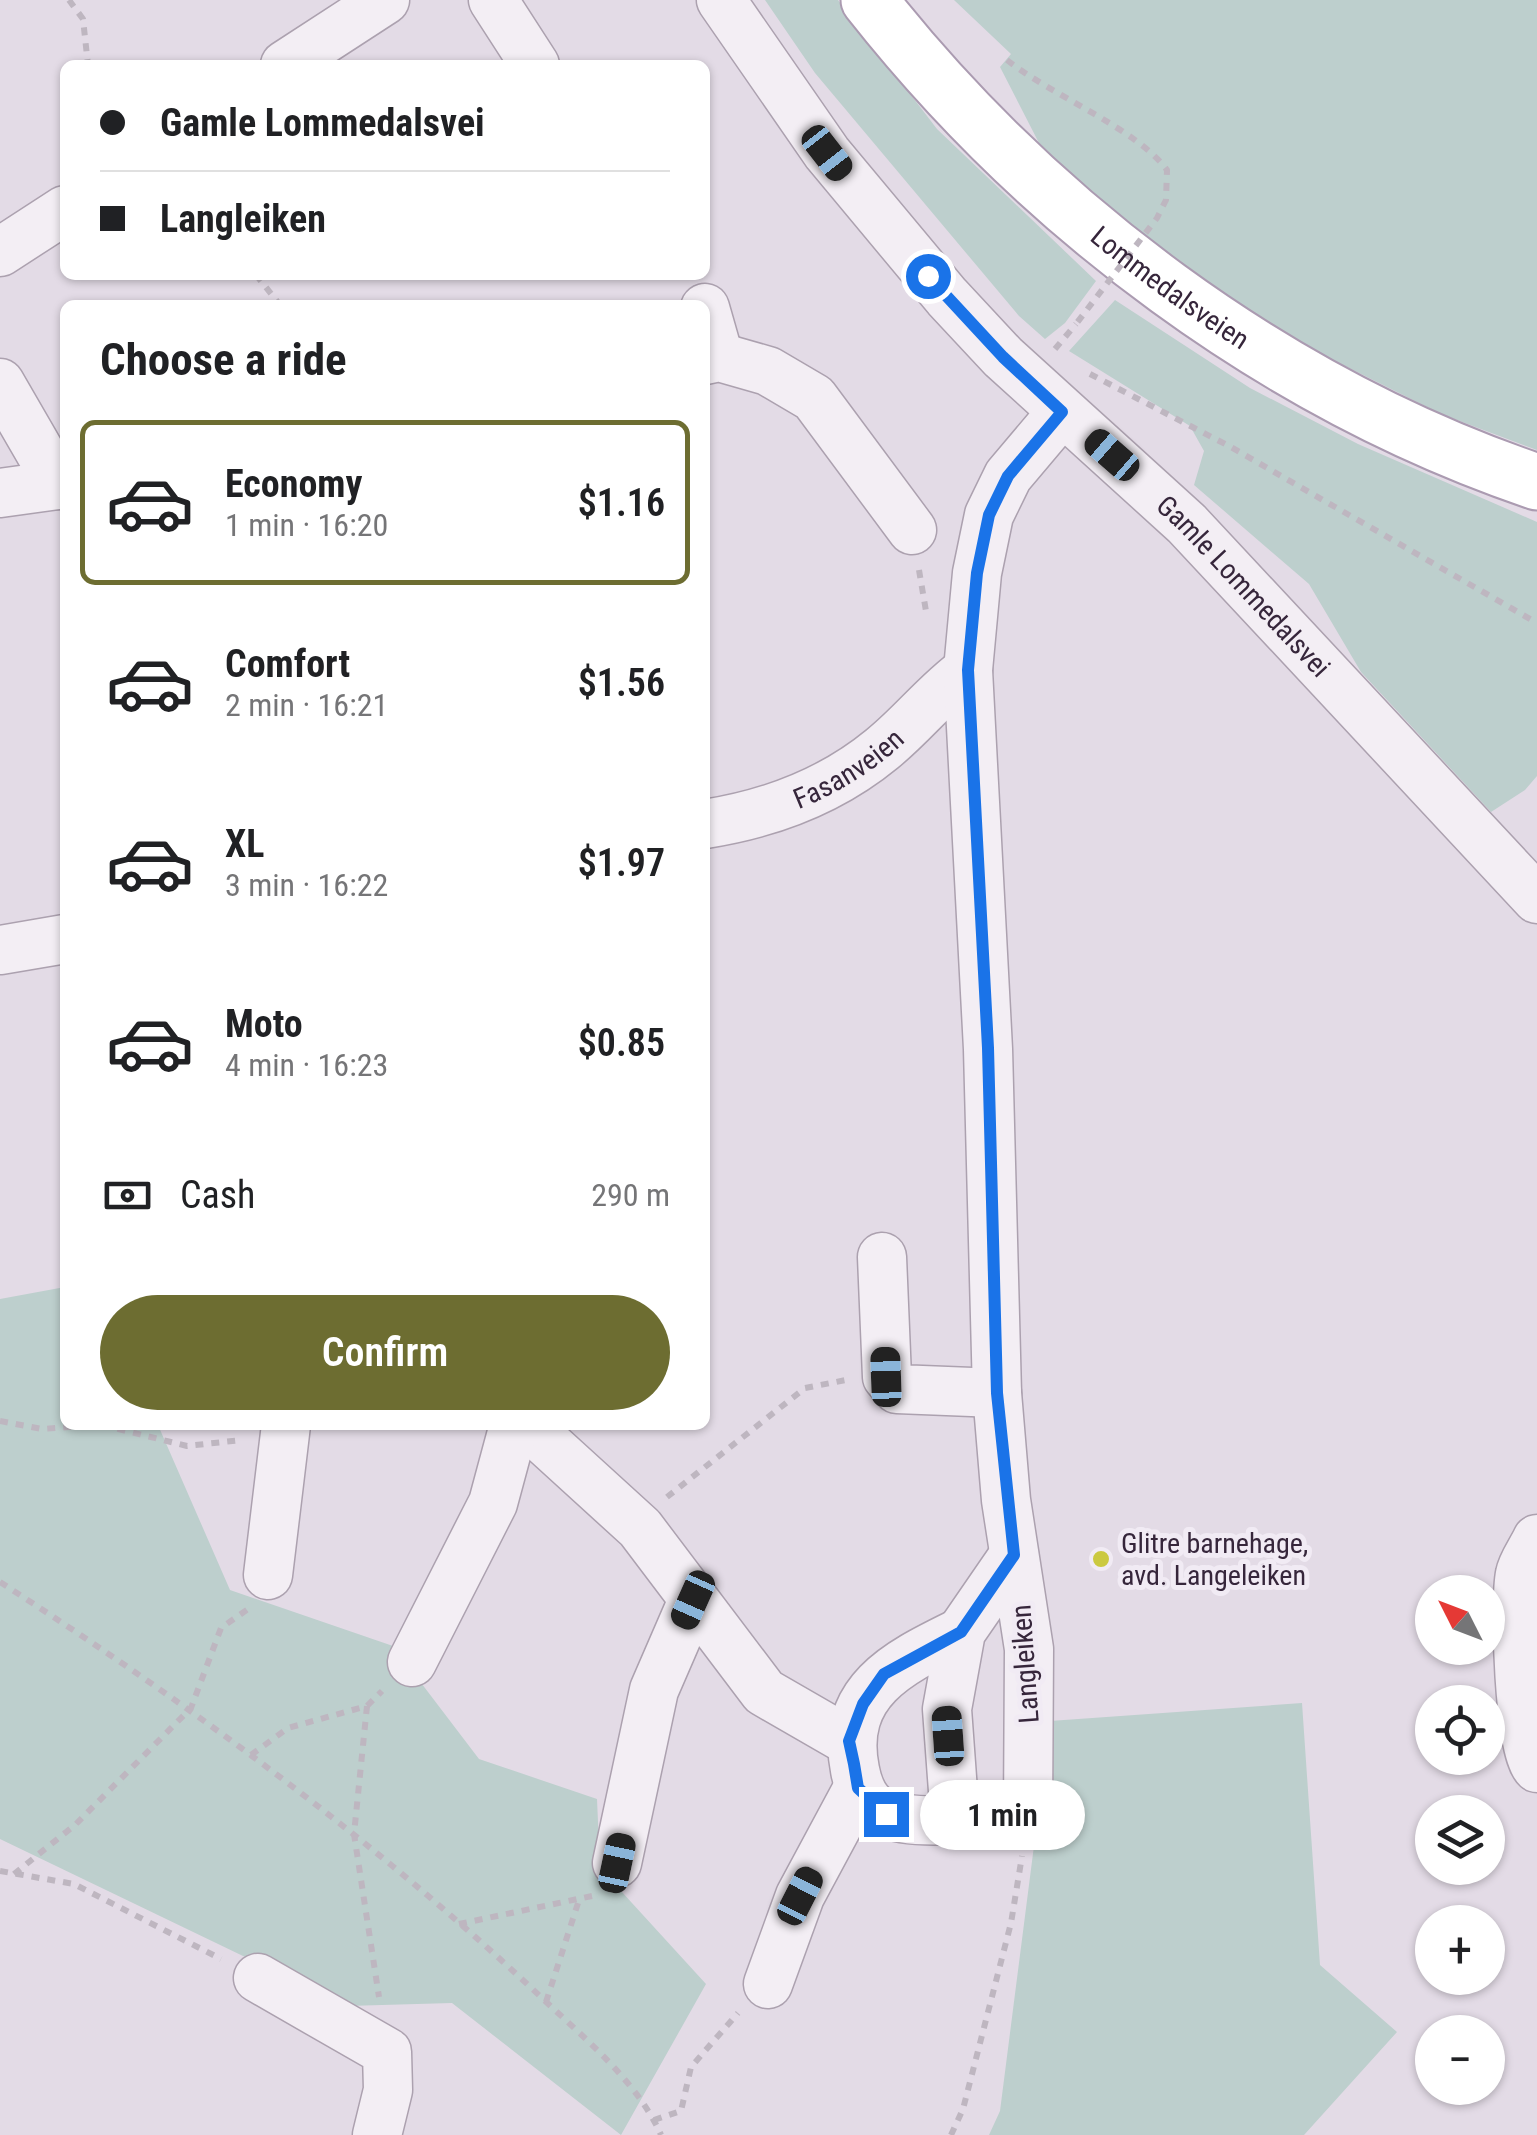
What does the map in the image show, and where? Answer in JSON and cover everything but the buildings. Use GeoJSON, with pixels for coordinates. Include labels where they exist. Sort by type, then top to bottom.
{"type":"FeatureCollection","features":[{"type":"Feature","properties":{"kind":"main road","name":"Lommedalsveien"},"geometry":{"type":"LineString","coordinates":[[869,0],[1001,147],[1193,308],[1324,385],[1416,432],[1537,482]]}},
{"type":"Feature","properties":{"kind":"street"},"geometry":{"type":"LineString","coordinates":[[294,60],[385,0]]}},
{"type":"Feature","properties":{"kind":"street"},"geometry":{"type":"LineString","coordinates":[[493,0],[532,60]]}},
{"type":"Feature","properties":{"kind":"street","name":"Gamle Lommedalsvei"},"geometry":{"type":"LineString","coordinates":[[721,0],[790,103],[898,242],[1003,357],[1070,391],[1188,524],[1537,899]]}},
{"type":"Feature","properties":{"kind":"street"},"geometry":{"type":"LineString","coordinates":[[0,252],[60,213]]}},
{"type":"Feature","properties":{"kind":"street"},"geometry":{"type":"LineString","coordinates":[[712,358],[768,371],[814,398],[912,530]]}},
{"type":"Feature","properties":{"kind":"street"},"geometry":{"type":"LineString","coordinates":[[0,383],[60,482]]}},
{"type":"Feature","properties":{"kind":"street","name":"Langleiken"},"geometry":{"type":"LineString","coordinates":[[1028,1815],[1029,1649],[1014,1555],[997,1393],[988,1048],[968,670],[977,573],[989,515],[1008,476],[1070,391]]}},
{"type":"Feature","properties":{"kind":"street"},"geometry":{"type":"LineString","coordinates":[[0,492],[60,485]]}},
{"type":"Feature","properties":{"kind":"street","name":"Fasanveien"},"geometry":{"type":"LineString","coordinates":[[710,823],[784,806],[836,781],[881,750],[968,670]]}},
{"type":"Feature","properties":{"kind":"street"},"geometry":{"type":"LineString","coordinates":[[0,950],[60,940]]}},
{"type":"Feature","properties":{"kind":"street"},"geometry":{"type":"LineString","coordinates":[[882,1257],[886,1377],[897,1389],[997,1393]]}},
{"type":"Feature","properties":{"kind":"street"},"geometry":{"type":"LineString","coordinates":[[268,1575],[284,1430]]}},
{"type":"Feature","properties":{"kind":"street"},"geometry":{"type":"LineString","coordinates":[[412,1662],[493,1503],[513,1430]]}},
{"type":"Feature","properties":{"kind":"street"},"geometry":{"type":"LineString","coordinates":[[532,1430],[640,1528],[764,1692],[849,1741]]}},
{"type":"Feature","properties":{"kind":"street"},"geometry":{"type":"LineString","coordinates":[[1537,1539],[1520,1573],[1520,1592],[1521,1722],[1529,1761],[1537,1768]]}},
{"type":"Feature","properties":{"kind":"street"},"geometry":{"type":"LineString","coordinates":[[953,1791],[946,1709],[961,1632],[1014,1555]]}},
{"type":"Feature","properties":{"kind":"street"},"geometry":{"type":"LineString","coordinates":[[617,1863],[654,1690],[693,1600]]}},
{"type":"Feature","properties":{"kind":"street"},"geometry":{"type":"LineString","coordinates":[[961,1632],[884,1674],[863,1704],[849,1741],[858,1788],[879,1812],[908,1819],[1028,1815]]}},
{"type":"Feature","properties":{"kind":"street"},"geometry":{"type":"LineString","coordinates":[[768,1984],[800,1896],[858,1788]]}},
{"type":"Feature","properties":{"kind":"street"},"geometry":{"type":"LineString","coordinates":[[258,1978],[387,2052],[388,2090],[377,2135]]}},
{"type":"Feature","properties":{"kind":"path"},"geometry":{"type":"LineString","coordinates":[[70,0],[83,20],[87,60]]}},
{"type":"Feature","properties":{"kind":"path"},"geometry":{"type":"LineString","coordinates":[[1007,60],[1036,83],[1148,149],[1167,170],[1169,185],[1157,218],[1047,357]]}},
{"type":"Feature","properties":{"kind":"path"},"geometry":{"type":"LineString","coordinates":[[260,280],[276,300]]}},
{"type":"Feature","properties":{"kind":"path"},"geometry":{"type":"LineString","coordinates":[[1070,391],[1142,398],[1537,623]]}},
{"type":"Feature","properties":{"kind":"path"},"geometry":{"type":"LineString","coordinates":[[640,1528],[669,1494],[805,1388],[886,1377]]}},
{"type":"Feature","properties":{"kind":"path"},"geometry":{"type":"LineString","coordinates":[[0,1421],[42,1429],[60,1428]]}},
{"type":"Feature","properties":{"kind":"path"},"geometry":{"type":"LineString","coordinates":[[121,1430],[188,1446],[284,1430]]}},
{"type":"Feature","properties":{"kind":"path"},"geometry":{"type":"LineString","coordinates":[[14,1874],[75,1825],[191,1708],[220,1628],[259,1601],[268,1575]]}},
{"type":"Feature","properties":{"kind":"path"},"geometry":{"type":"LineString","coordinates":[[0,1582],[191,1708],[354,1834],[593,2046],[654,2120],[660,2135]]}},
{"type":"Feature","properties":{"kind":"path"},"geometry":{"type":"LineString","coordinates":[[251,1754],[288,1728],[367,1706],[412,1662]]}},
{"type":"Feature","properties":{"kind":"path"},"geometry":{"type":"LineString","coordinates":[[367,1706],[354,1834],[387,2052]]}},
{"type":"Feature","properties":{"kind":"path"},"geometry":{"type":"LineString","coordinates":[[951,2135],[963,2109],[1012,1923],[1028,1815]]}},
{"type":"Feature","properties":{"kind":"path"},"geometry":{"type":"LineString","coordinates":[[459,1924],[592,1897],[617,1863]]}},
{"type":"Feature","properties":{"kind":"path"},"geometry":{"type":"LineString","coordinates":[[0,1872],[74,1884],[258,1978]]}},
{"type":"Feature","properties":{"kind":"path"},"geometry":{"type":"LineString","coordinates":[[546,2002],[579,1900]]}},
{"type":"Feature","properties":{"kind":"path"},"geometry":{"type":"LineString","coordinates":[[654,2120],[681,2111],[691,2067],[714,2037],[768,1984]]}},
{"type":"Feature","properties":{"kind":"shaded area"},"geometry":{"type":"Polygon","coordinates":[[[765,0],[838,0],[937,129],[1096,281],[1065,323],[1045,339],[1019,316],[815,73],[765,0]]]}},
{"type":"Feature","properties":{"kind":"shaded area"},"geometry":{"type":"Polygon","coordinates":[[[954,0],[1537,0],[1537,450],[1441,414],[1283,335],[1189,270],[1088,192],[1039,143],[1000,67],[1011,54],[954,0]]]}},
{"type":"Feature","properties":{"kind":"shaded area"},"geometry":{"type":"Polygon","coordinates":[[[1115,300],[1250,388],[1358,444],[1537,522],[1537,776],[1525,790],[1491,812],[1361,672],[1309,584],[1194,485],[1204,451],[1190,426],[1069,351],[1115,300]]]}},
{"type":"Feature","properties":{"kind":"shaded area"},"geometry":{"type":"Polygon","coordinates":[[[60,1288],[60,1430],[160,1430],[230,1590],[393,1646],[479,1759],[597,1799],[600,1868],[706,1984],[621,2135],[452,2003],[347,2006],[0,1839],[0,1299],[60,1288]]]}},
{"type":"Feature","properties":{"kind":"shaded area"},"geometry":{"type":"Polygon","coordinates":[[[1302,1703],[1320,1965],[1397,2032],[1304,2135],[989,2135],[1000,2111],[1050,1721],[1302,1703]]]}},
{"type":"Feature","properties":{"kind":"place","name":"Glitre barnehage, avd. Langeleiken"},"geometry":{"type":"Point","coordinates":[1101,1559]}},
{"type":"Feature","properties":{"kind":"route"},"geometry":{"type":"LineString","coordinates":[[886,1814],[879,1812],[858,1788],[849,1741],[863,1704],[884,1674],[961,1632],[1014,1555],[997,1393],[988,1048],[968,670],[977,573],[989,515],[1008,476],[1062,412],[1003,357],[928,276]]}}]}
